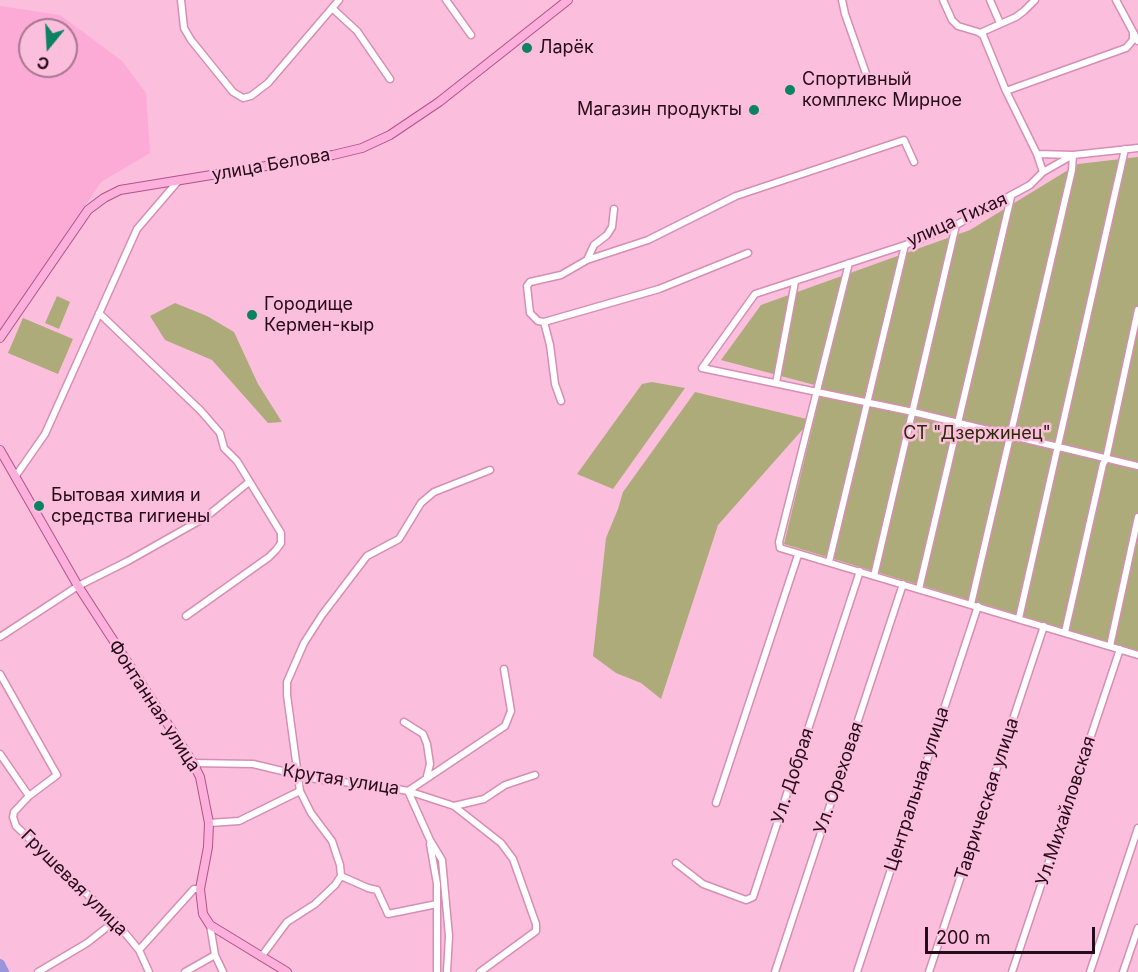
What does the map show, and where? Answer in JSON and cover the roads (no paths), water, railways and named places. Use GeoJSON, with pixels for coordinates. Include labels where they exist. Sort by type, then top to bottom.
{"type":"FeatureCollection","features":[{"type":"Feature","properties":{"kind":"main road","name":"улица Белова"},"geometry":{"type":"LineString","coordinates":[[0,338],[88,210],[104,198],[120,190],[333,155],[362,148],[390,135],[440,102],[568,0]]}},
{"type":"Feature","properties":{"kind":"main road","name":"Фонтанная улица"},"geometry":{"type":"LineString","coordinates":[[0,450],[78,586],[194,763],[205,794],[209,823],[208,847],[200,889],[203,914],[210,925]]}},
{"type":"Feature","properties":{"kind":"main road"},"geometry":{"type":"LineString","coordinates":[[210,925],[287,972]]}},
{"type":"Feature","properties":{"kind":"street"},"geometry":{"type":"LineString","coordinates":[[181,0],[184,28],[190,40],[233,92],[243,98],[251,96],[268,83],[339,0]]}},
{"type":"Feature","properties":{"kind":"street"},"geometry":{"type":"LineString","coordinates":[[446,0],[471,36]]}},
{"type":"Feature","properties":{"kind":"street"},"geometry":{"type":"LineString","coordinates":[[842,0],[869,82]]}},
{"type":"Feature","properties":{"kind":"street"},"geometry":{"type":"LineString","coordinates":[[943,0],[952,20],[958,26],[983,35],[1043,172]]}},
{"type":"Feature","properties":{"kind":"street"},"geometry":{"type":"LineString","coordinates":[[990,0],[1000,23]]}},
{"type":"Feature","properties":{"kind":"street"},"geometry":{"type":"LineString","coordinates":[[980,33],[1024,11],[1035,0]]}},
{"type":"Feature","properties":{"kind":"street"},"geometry":{"type":"LineString","coordinates":[[1116,0],[1138,41]]}},
{"type":"Feature","properties":{"kind":"street"},"geometry":{"type":"LineString","coordinates":[[332,8],[357,31],[390,79]]}},
{"type":"Feature","properties":{"kind":"street"},"geometry":{"type":"LineString","coordinates":[[1006,91],[1126,48],[1133,40],[1133,33]]}},
{"type":"Feature","properties":{"kind":"street"},"geometry":{"type":"LineString","coordinates":[[748,253],[659,289],[544,322],[533,317],[530,312],[527,284],[530,282],[561,275],[587,261],[648,240],[736,196],[904,140],[914,162]]}},
{"type":"Feature","properties":{"kind":"street"},"geometry":{"type":"LineString","coordinates":[[1037,154],[1073,155],[1138,148]]}},
{"type":"Feature","properties":{"kind":"street"},"geometry":{"type":"LineString","coordinates":[[1019,618],[1125,149]]}},
{"type":"Feature","properties":{"kind":"street","name":"улица Тихая"},"geometry":{"type":"LineString","coordinates":[[776,383],[702,368],[754,294],[905,245],[956,225],[1011,197],[1030,185],[1043,172],[1073,155]]}},
{"type":"Feature","properties":{"kind":"street","name":"Центральная улица"},"geometry":{"type":"LineString","coordinates":[[857,972],[974,605],[1010,437],[1072,170],[1073,155]]}},
{"type":"Feature","properties":{"kind":"street"},"geometry":{"type":"LineString","coordinates":[[15,477],[45,434],[137,229],[179,180]]}},
{"type":"Feature","properties":{"kind":"street"},"geometry":{"type":"LineString","coordinates":[[919,589],[1011,197]]}},
{"type":"Feature","properties":{"kind":"street"},"geometry":{"type":"LineString","coordinates":[[587,261],[594,245],[607,235],[612,227],[614,209]]}},
{"type":"Feature","properties":{"kind":"street"},"geometry":{"type":"LineString","coordinates":[[874,576],[956,225]]}},
{"type":"Feature","properties":{"kind":"street"},"geometry":{"type":"LineString","coordinates":[[829,562],[905,245]]}},
{"type":"Feature","properties":{"kind":"street"},"geometry":{"type":"LineString","coordinates":[[849,263],[778,542],[782,550],[860,571],[1138,655]]}},
{"type":"Feature","properties":{"kind":"street"},"geometry":{"type":"LineString","coordinates":[[795,282],[776,383],[913,412],[1138,466]]}},
{"type":"Feature","properties":{"kind":"street"},"geometry":{"type":"LineString","coordinates":[[1065,632],[1138,310]]}},
{"type":"Feature","properties":{"kind":"street"},"geometry":{"type":"LineString","coordinates":[[99,314],[201,411],[220,433],[224,448],[237,461],[281,533],[281,543],[269,557],[186,616]]}},
{"type":"Feature","properties":{"kind":"street"},"geometry":{"type":"LineString","coordinates":[[544,322],[550,345],[555,384],[561,401]]}},
{"type":"Feature","properties":{"kind":"street"},"geometry":{"type":"LineString","coordinates":[[261,957],[287,922],[315,904],[341,876],[332,841],[311,813],[300,791],[287,695],[287,682],[310,633],[367,556],[399,539],[422,504],[434,492],[490,470]]}},
{"type":"Feature","properties":{"kind":"street"},"geometry":{"type":"LineString","coordinates":[[0,637],[78,586],[206,517],[249,482]]}},
{"type":"Feature","properties":{"kind":"street"},"geometry":{"type":"LineString","coordinates":[[1110,646],[1138,517]]}},
{"type":"Feature","properties":{"kind":"street"},"geometry":{"type":"LineString","coordinates":[[716,803],[798,555]]}},
{"type":"Feature","properties":{"kind":"street","name":"Ул. Добрая"},"geometry":{"type":"LineString","coordinates":[[676,863],[703,884],[746,900],[753,897],[860,571]]}},
{"type":"Feature","properties":{"kind":"street","name":"Ул. Ореховая"},"geometry":{"type":"LineString","coordinates":[[775,972],[903,584]]}},
{"type":"Feature","properties":{"kind":"street","name":"Таврическая улица"},"geometry":{"type":"LineString","coordinates":[[929,972],[1044,626]]}},
{"type":"Feature","properties":{"kind":"street","name":"Ул.Михайловская"},"geometry":{"type":"LineString","coordinates":[[1012,972],[1120,649]]}},
{"type":"Feature","properties":{"kind":"street"},"geometry":{"type":"LineString","coordinates":[[408,791],[506,726],[511,711],[504,669]]}},
{"type":"Feature","properties":{"kind":"street"},"geometry":{"type":"LineString","coordinates":[[0,674],[57,775],[29,796],[0,754]]}},
{"type":"Feature","properties":{"kind":"street"},"geometry":{"type":"LineString","coordinates":[[404,722],[423,734],[430,764],[427,777]]}},
{"type":"Feature","properties":{"kind":"street","name":"Крутая улица"},"geometry":{"type":"LineString","coordinates":[[194,763],[246,763],[316,779],[408,791],[430,840],[442,860],[449,936],[447,972]]}},
{"type":"Feature","properties":{"kind":"street"},"geometry":{"type":"LineString","coordinates":[[454,806],[484,799],[505,785],[535,775]]}},
{"type":"Feature","properties":{"kind":"street"},"geometry":{"type":"LineString","coordinates":[[209,823],[239,821],[300,791]]}},
{"type":"Feature","properties":{"kind":"street"},"geometry":{"type":"LineString","coordinates":[[408,791],[454,806],[501,843],[513,859],[536,924],[536,931],[480,972]]}},
{"type":"Feature","properties":{"kind":"street","name":"Грушевая улица"},"geometry":{"type":"LineString","coordinates":[[29,796],[14,812],[16,826],[115,921],[138,950],[149,972]]}},
{"type":"Feature","properties":{"kind":"street"},"geometry":{"type":"LineString","coordinates":[[1090,972],[1138,828]]}},
{"type":"Feature","properties":{"kind":"street"},"geometry":{"type":"LineString","coordinates":[[430,840],[437,884],[438,972]]}},
{"type":"Feature","properties":{"kind":"street"},"geometry":{"type":"LineString","coordinates":[[341,876],[377,890],[388,914],[437,904]]}},
{"type":"Feature","properties":{"kind":"street"},"geometry":{"type":"LineString","coordinates":[[138,950],[194,889],[200,889]]}},
{"type":"Feature","properties":{"kind":"street"},"geometry":{"type":"LineString","coordinates":[[38,972],[87,943],[115,921]]}},
{"type":"Feature","properties":{"kind":"street","name":"Фонтанная улица"},"geometry":{"type":"LineString","coordinates":[[210,925],[215,955],[223,972]]}},
{"type":"Feature","properties":{"kind":"street"},"geometry":{"type":"LineString","coordinates":[[1123,972],[1138,928]]}},
{"type":"Feature","properties":{"kind":"street"},"geometry":{"type":"LineString","coordinates":[[185,972],[215,955]]}},
{"type":"Feature","properties":{"kind":"street"},"geometry":{"type":"LineString","coordinates":[[438,972],[447,956]]}},
{"type":"Feature","properties":{"kind":"waterway"},"geometry":{"type":"LineString","coordinates":[[0,964],[4,972]]}},
{"type":"Feature","properties":{"kind":"place","name":"Ларёк"},"geometry":{"type":"Point","coordinates":[527,48]}},
{"type":"Feature","properties":{"kind":"place","name":"Спортивный комплекс Мирное"},"geometry":{"type":"Point","coordinates":[790,90]}},
{"type":"Feature","properties":{"kind":"place","name":"Магазин продукты"},"geometry":{"type":"Point","coordinates":[754,110]}},
{"type":"Feature","properties":{"kind":"place","name":"Городище Кермен-кыр"},"geometry":{"type":"Point","coordinates":[252,315]}},
{"type":"Feature","properties":{"kind":"place","name":"Бытовая химия и средства гигиены"},"geometry":{"type":"Point","coordinates":[39,506]}},
{"type":"Feature","properties":{"kind":"park label","name":"СТ \"Дзержинец\""},"geometry":{"type":"Point","coordinates":[977,434]}}]}
